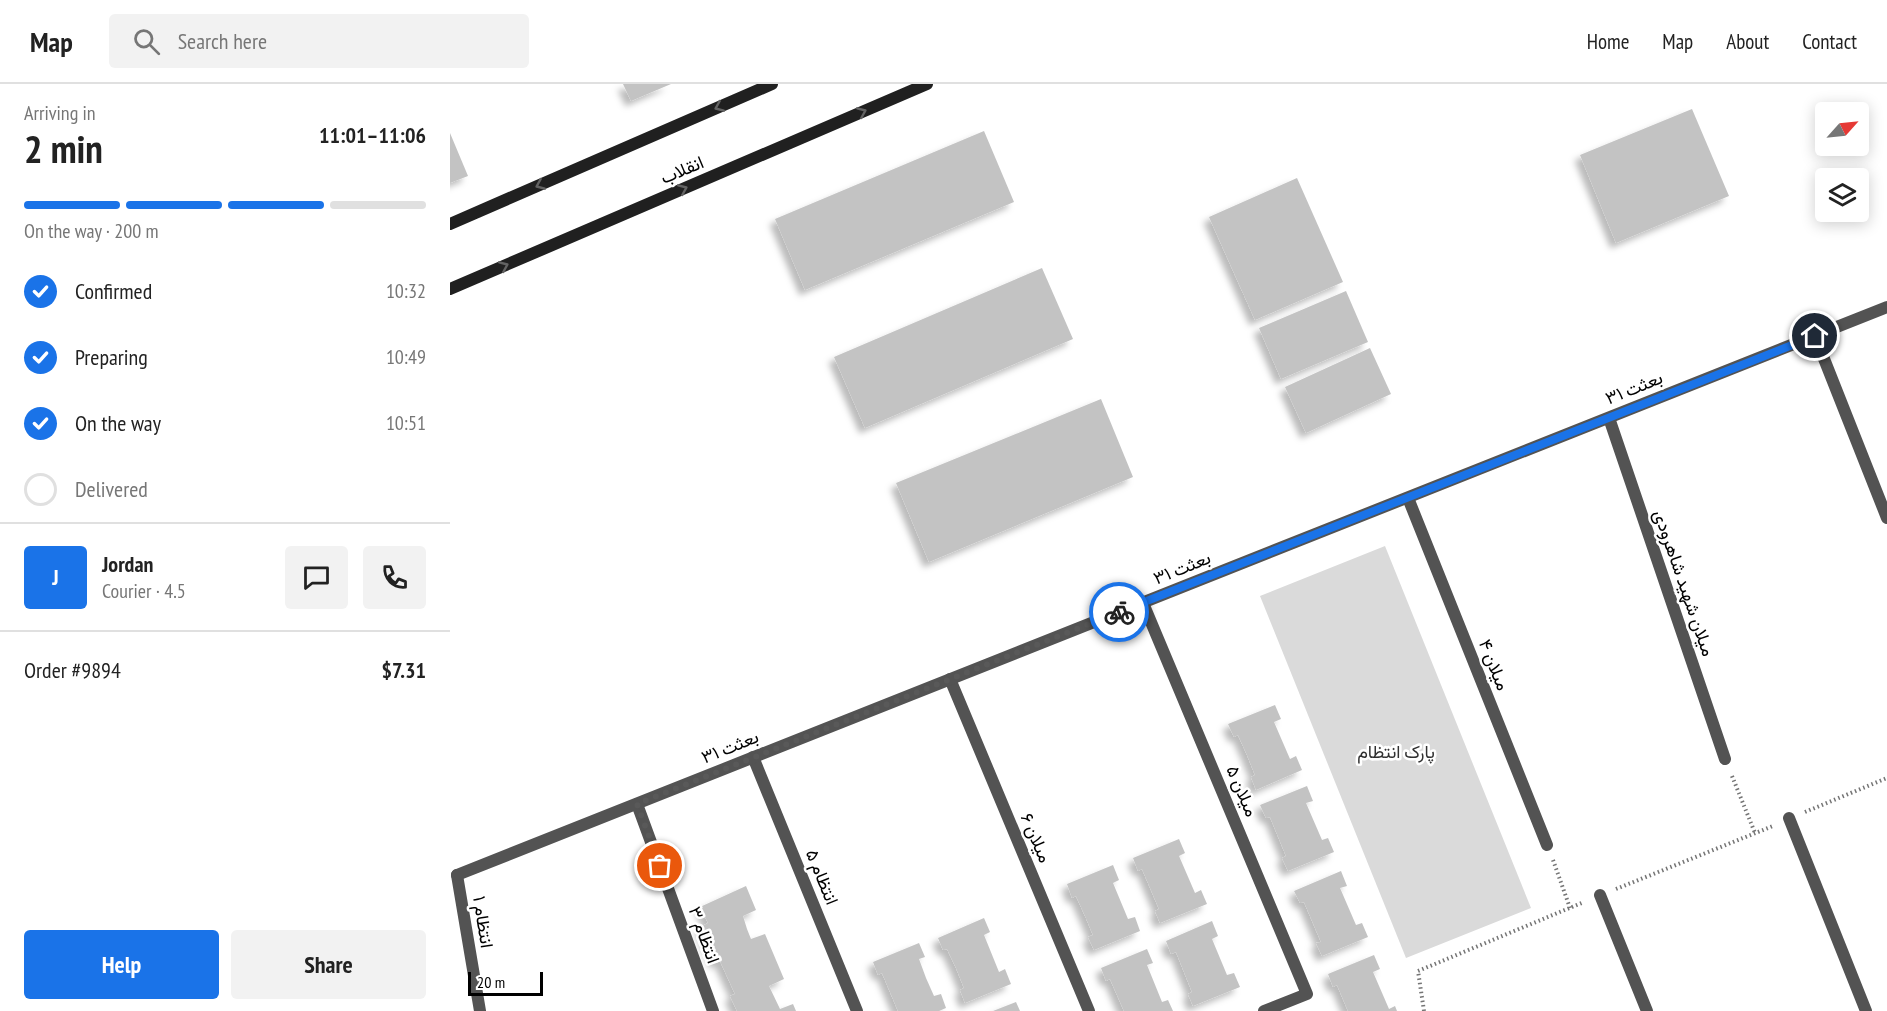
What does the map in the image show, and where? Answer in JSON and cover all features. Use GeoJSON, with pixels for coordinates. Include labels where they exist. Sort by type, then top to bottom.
{"type":"FeatureCollection","features":[{"type":"Feature","properties":{"kind":"main road"},"geometry":{"type":"LineString","coordinates":[[450,224],[772,84]]}},
{"type":"Feature","properties":{"kind":"main road","name":"انقلاب"},"geometry":{"type":"LineString","coordinates":[[450,289],[927,84]]}},
{"type":"Feature","properties":{"kind":"street","name":"بعثت ۳۱"},"geometry":{"type":"LineString","coordinates":[[457,875],[1887,307]]}},
{"type":"Feature","properties":{"kind":"street"},"geometry":{"type":"LineString","coordinates":[[1815,336],[1887,518]]}},
{"type":"Feature","properties":{"kind":"street","name":"میلان شهید شاهرودی"},"geometry":{"type":"LineString","coordinates":[[1609,417],[1725,759]]}},
{"type":"Feature","properties":{"kind":"street","name":"میلان ۴"},"geometry":{"type":"LineString","coordinates":[[1408,498],[1547,845]]}},
{"type":"Feature","properties":{"kind":"street","name":"میلان ۵"},"geometry":{"type":"LineString","coordinates":[[1143,603],[1307,994],[1264,1011]]}},
{"type":"Feature","properties":{"kind":"street","name":"میلان ۶"},"geometry":{"type":"LineString","coordinates":[[950,679],[1089,1011]]}},
{"type":"Feature","properties":{"kind":"street","name":"انتظام ۵"},"geometry":{"type":"LineString","coordinates":[[753,757],[857,1011]]}},
{"type":"Feature","properties":{"kind":"street","name":"انتظام ۳"},"geometry":{"type":"LineString","coordinates":[[637,804],[713,1011]]}},
{"type":"Feature","properties":{"kind":"street"},"geometry":{"type":"LineString","coordinates":[[1789,818],[1866,1011]]}},
{"type":"Feature","properties":{"kind":"street","name":"انتظام ۱"},"geometry":{"type":"LineString","coordinates":[[457,875],[480,1011]]}},
{"type":"Feature","properties":{"kind":"street"},"geometry":{"type":"LineString","coordinates":[[1600,895],[1647,1011]]}},
{"type":"Feature","properties":{"kind":"path"},"geometry":{"type":"LineString","coordinates":[[1725,759],[1755,833]]}},
{"type":"Feature","properties":{"kind":"path"},"geometry":{"type":"LineString","coordinates":[[1424,1011],[1418,971],[1887,778]]}},
{"type":"Feature","properties":{"kind":"path"},"geometry":{"type":"LineString","coordinates":[[1547,845],[1570,908]]}},
{"type":"Feature","properties":{"kind":"green space","name":"پارک انتظام"},"geometry":{"type":"Polygon","coordinates":[[[1385,546],[1531,908],[1406,958],[1260,596],[1385,546]]]}},
{"type":"Feature","properties":{"kind":"building"},"geometry":{"type":"Polygon","coordinates":[[[623,84],[671,84],[631,101],[623,84]]]}},
{"type":"Feature","properties":{"kind":"building"},"geometry":{"type":"Polygon","coordinates":[[[1692,109],[1729,196],[1616,243],[1580,155],[1692,109]]]}},
{"type":"Feature","properties":{"kind":"building"},"geometry":{"type":"Polygon","coordinates":[[[984,131],[1014,202],[805,290],[775,219],[984,131]]]}},
{"type":"Feature","properties":{"kind":"building"},"geometry":{"type":"Polygon","coordinates":[[[450,133],[468,176],[450,183],[450,133]]]}},
{"type":"Feature","properties":{"kind":"building"},"geometry":{"type":"Polygon","coordinates":[[[1297,178],[1343,282],[1255,320],[1209,217],[1297,178]]]}},
{"type":"Feature","properties":{"kind":"building"},"geometry":{"type":"Polygon","coordinates":[[[1042,268],[1073,339],[865,428],[834,357],[1042,268]]]}},
{"type":"Feature","properties":{"kind":"building"},"geometry":{"type":"Polygon","coordinates":[[[1346,291],[1368,342],[1281,379],[1259,328],[1346,291]]]}},
{"type":"Feature","properties":{"kind":"building"},"geometry":{"type":"Polygon","coordinates":[[[1370,348],[1391,394],[1306,433],[1285,387],[1370,348]]]}},
{"type":"Feature","properties":{"kind":"building"},"geometry":{"type":"Polygon","coordinates":[[[1101,399],[1133,477],[929,562],[896,483],[1101,399]]]}},
{"type":"Feature","properties":{"kind":"building"},"geometry":{"type":"Polygon","coordinates":[[[1275,705],[1281,719],[1274,722],[1290,759],[1296,756],[1302,770],[1256,790],[1251,777],[1255,775],[1247,755],[1238,735],[1234,737],[1228,724],[1275,705]]]}},
{"type":"Feature","properties":{"kind":"building"},"geometry":{"type":"Polygon","coordinates":[[[1307,786],[1313,801],[1306,803],[1322,840],[1328,838],[1334,852],[1288,871],[1282,858],[1286,856],[1270,817],[1266,818],[1260,805],[1307,786]]]}},
{"type":"Feature","properties":{"kind":"building"},"geometry":{"type":"Polygon","coordinates":[[[1179,839],[1185,853],[1179,856],[1195,893],[1201,890],[1207,904],[1160,923],[1155,911],[1159,909],[1142,869],[1138,871],[1133,858],[1179,839]]]}},
{"type":"Feature","properties":{"kind":"building"},"geometry":{"type":"Polygon","coordinates":[[[1113,865],[1119,880],[1113,883],[1128,919],[1135,917],[1140,931],[1094,950],[1088,937],[1093,935],[1076,896],[1072,898],[1067,884],[1113,865]]]}},
{"type":"Feature","properties":{"kind":"building"},"geometry":{"type":"Polygon","coordinates":[[[1341,871],[1347,886],[1340,888],[1356,925],[1362,923],[1368,937],[1322,956],[1316,943],[1321,942],[1304,902],[1300,903],[1294,891],[1341,871]]]}},
{"type":"Feature","properties":{"kind":"building"},"geometry":{"type":"Polygon","coordinates":[[[746,886],[756,910],[743,916],[751,939],[765,934],[784,979],[769,986],[780,1009],[793,1004],[796,1011],[737,1011],[730,996],[735,994],[720,961],[715,963],[700,927],[708,923],[700,907],[746,886]]]}},
{"type":"Feature","properties":{"kind":"building"},"geometry":{"type":"Polygon","coordinates":[[[984,918],[990,932],[984,935],[999,972],[1005,969],[1011,984],[965,1003],[960,990],[964,988],[956,968],[947,949],[943,950],[938,938],[984,918]]]}},
{"type":"Feature","properties":{"kind":"building"},"geometry":{"type":"Polygon","coordinates":[[[1212,921],[1218,936],[1212,939],[1227,975],[1234,973],[1240,987],[1193,1006],[1188,994],[1192,992],[1176,952],[1171,954],[1166,941],[1212,921]]]}},
{"type":"Feature","properties":{"kind":"building"},"geometry":{"type":"Polygon","coordinates":[[[919,943],[925,957],[919,959],[926,978],[934,996],[941,994],[946,1008],[939,1011],[898,1011],[882,973],[878,975],[873,962],[919,943]]]}},
{"type":"Feature","properties":{"kind":"building"},"geometry":{"type":"Polygon","coordinates":[[[1147,949],[1153,963],[1147,965],[1162,1002],[1168,1000],[1173,1011],[1124,1011],[1110,979],[1106,981],[1101,968],[1147,949]]]}},
{"type":"Feature","properties":{"kind":"building"},"geometry":{"type":"Polygon","coordinates":[[[1374,955],[1380,969],[1373,972],[1389,1009],[1395,1006],[1397,1011],[1348,1011],[1337,985],[1333,987],[1328,974],[1374,955]]]}},
{"type":"Feature","properties":{"kind":"building"},"geometry":{"type":"Polygon","coordinates":[[[1016,1002],[1020,1011],[993,1011],[1016,1002]]]}},
{"type":"Feature","properties":{"kind":"way so far"},"geometry":{"type":"LineString","coordinates":[[660,866],[637,804],[1119,612]]}},
{"type":"Feature","properties":{"kind":"route"},"geometry":{"type":"LineString","coordinates":[[1119,612],[1815,336]]}}]}
